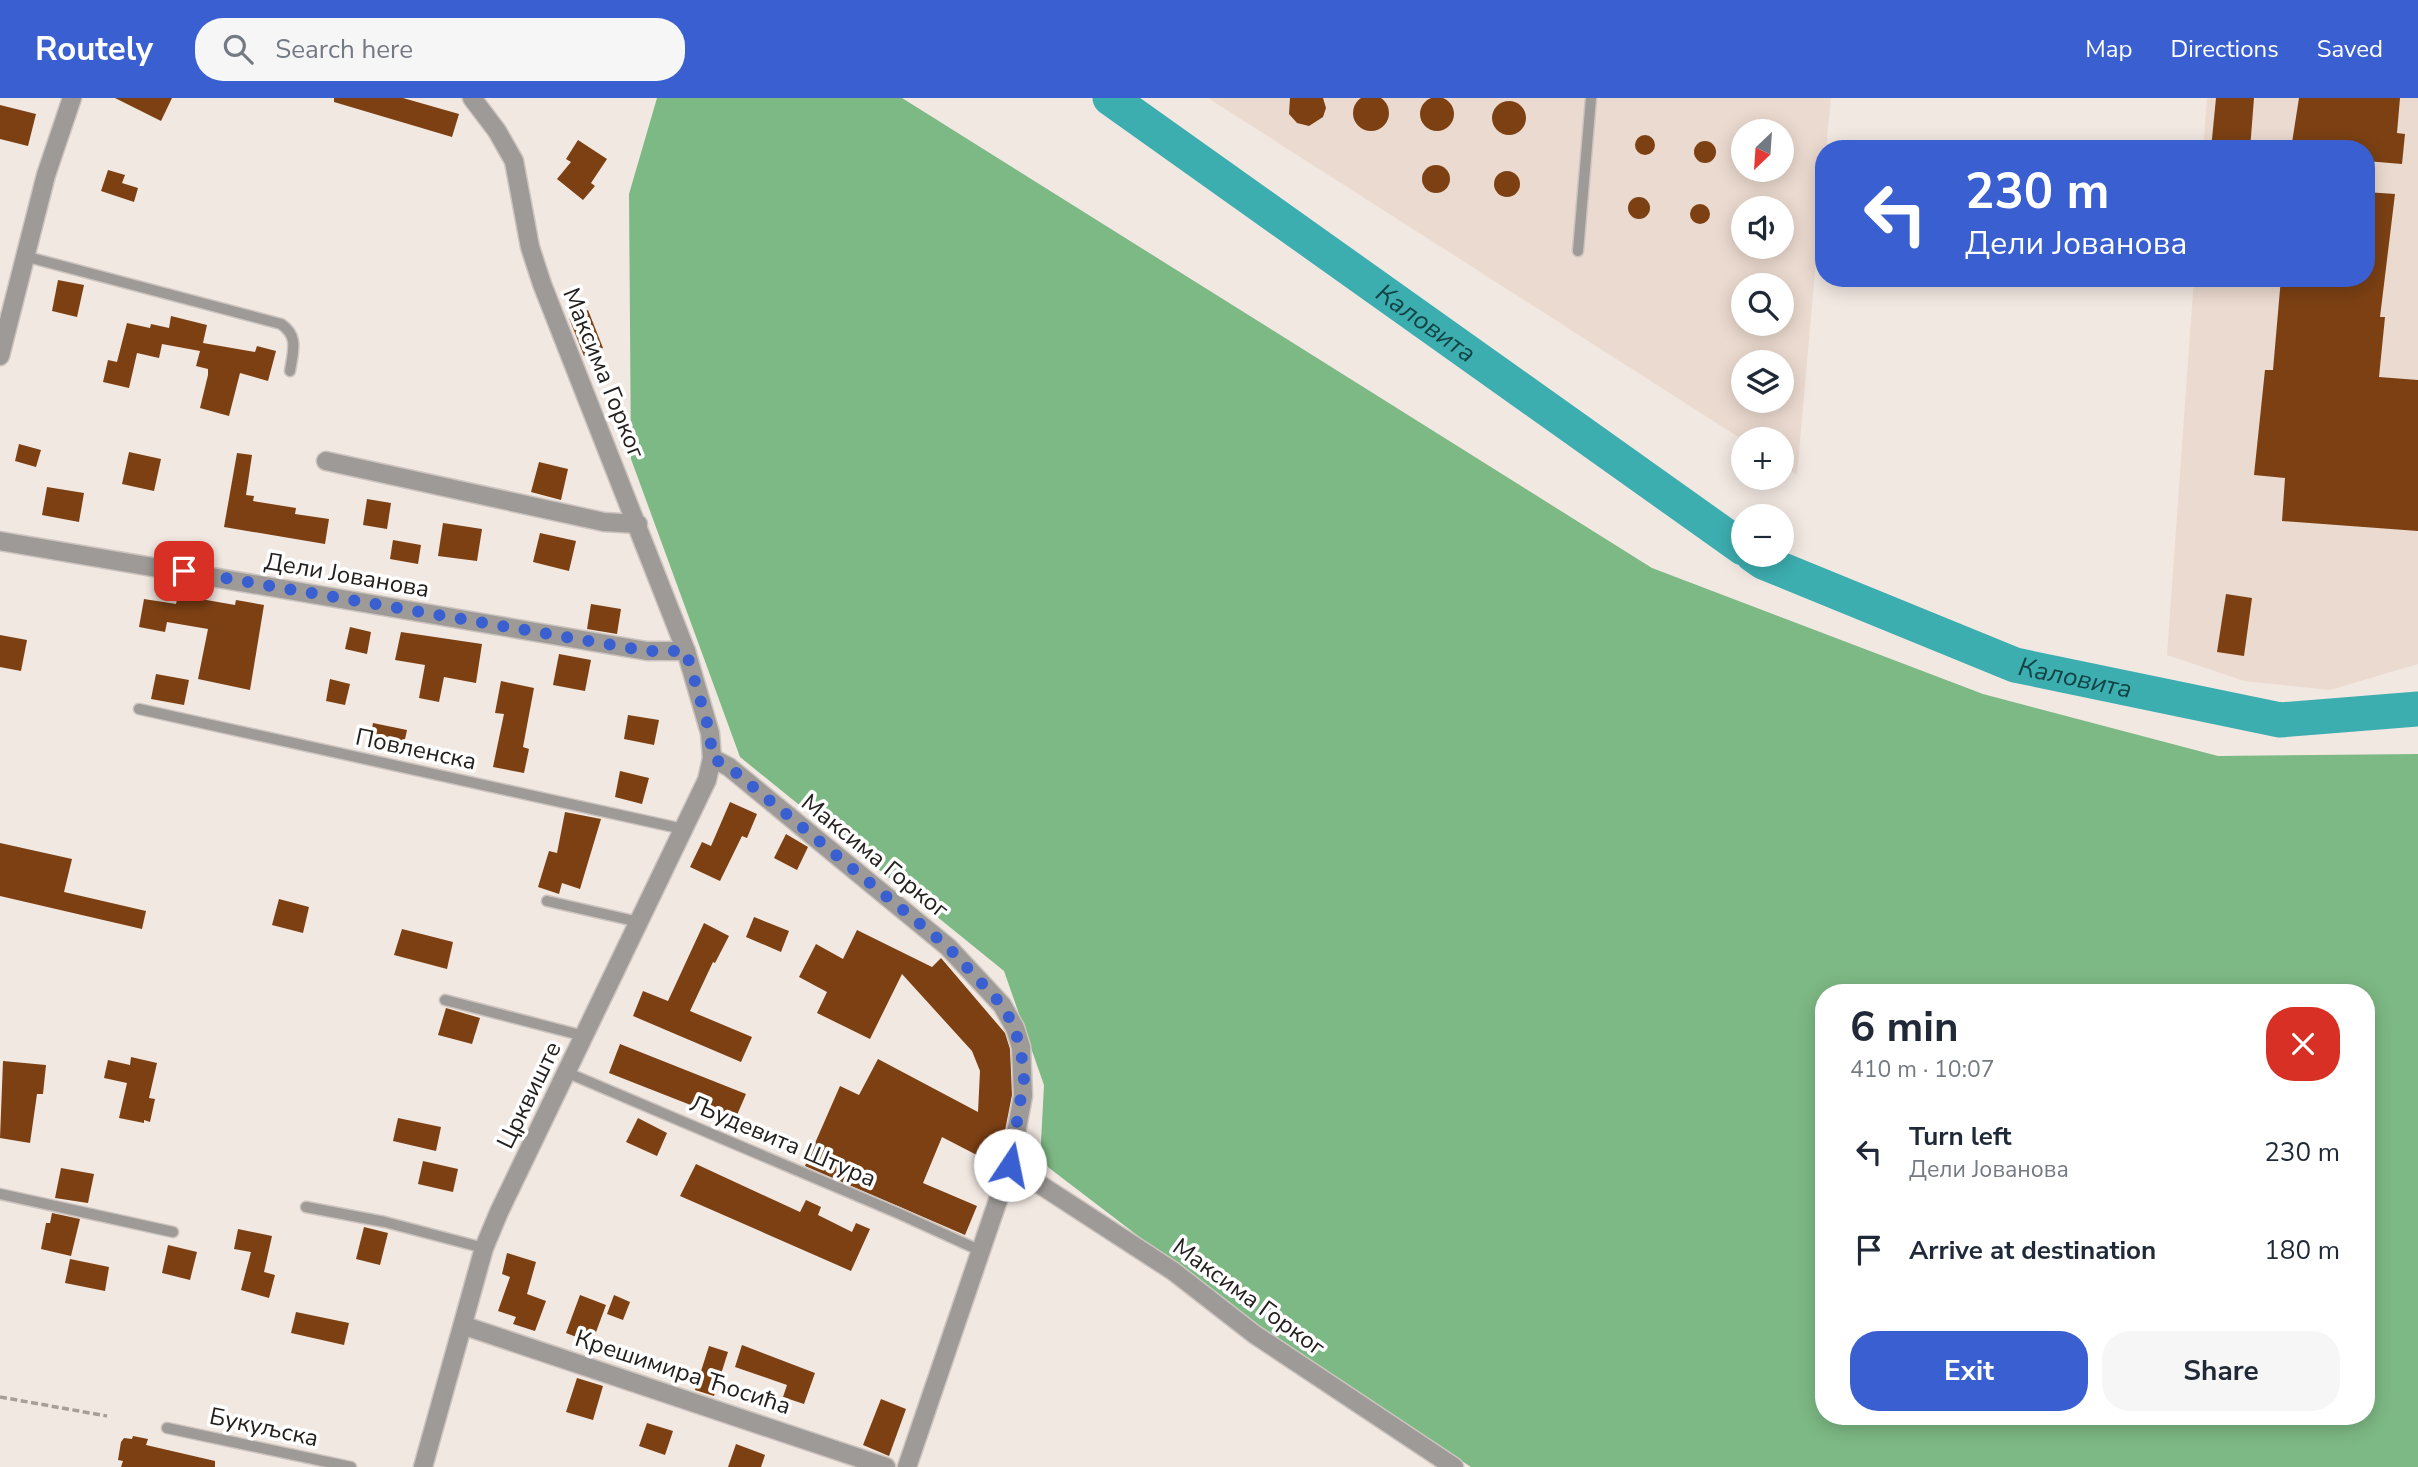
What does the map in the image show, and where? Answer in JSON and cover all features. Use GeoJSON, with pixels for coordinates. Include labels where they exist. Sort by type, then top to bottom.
{"type":"FeatureCollection","features":[{"type":"Feature","properties":{"kind":"street"},"geometry":{"type":"LineString","coordinates":[[0,356],[23,256],[72,98]]}},
{"type":"Feature","properties":{"kind":"street","name":"Максима Горког"},"geometry":{"type":"LineString","coordinates":[[472,98],[497,131],[514,160],[530,247],[686,651],[710,733],[712,758],[729,767],[948,947],[1002,1005],[1015,1028],[1025,1072],[1010,1165],[1173,1271],[1254,1335],[1454,1467]]}},
{"type":"Feature","properties":{"kind":"street"},"geometry":{"type":"LineString","coordinates":[[326,461],[604,522],[638,524]]}},
{"type":"Feature","properties":{"kind":"street","name":"Дели Јованова"},"geometry":{"type":"LineString","coordinates":[[0,541],[647,651],[686,651]]}},
{"type":"Feature","properties":{"kind":"street","name":"Црквиште"},"geometry":{"type":"LineString","coordinates":[[423,1467],[465,1326],[484,1248],[707,780],[712,758]]}},
{"type":"Feature","properties":{"kind":"street"},"geometry":{"type":"LineString","coordinates":[[907,1467],[1010,1165]]}},
{"type":"Feature","properties":{"kind":"street","name":"Крешимира Ћосића"},"geometry":{"type":"LineString","coordinates":[[465,1326],[886,1467]]}},
{"type":"Feature","properties":{"kind":"lane"},"geometry":{"type":"LineString","coordinates":[[1578,251],[1591,98]]}},
{"type":"Feature","properties":{"kind":"lane"},"geometry":{"type":"LineString","coordinates":[[23,256],[281,324],[295,339],[290,371]]}},
{"type":"Feature","properties":{"kind":"lane","name":"Повленска"},"geometry":{"type":"LineString","coordinates":[[139,709],[683,829]]}},
{"type":"Feature","properties":{"kind":"lane"},"geometry":{"type":"LineString","coordinates":[[547,901],[639,922]]}},
{"type":"Feature","properties":{"kind":"lane"},"geometry":{"type":"LineString","coordinates":[[445,1000],[584,1036]]}},
{"type":"Feature","properties":{"kind":"lane","name":"Људевита Штура"},"geometry":{"type":"LineString","coordinates":[[568,1073],[981,1251]]}},
{"type":"Feature","properties":{"kind":"lane"},"geometry":{"type":"LineString","coordinates":[[0,1194],[173,1232]]}},
{"type":"Feature","properties":{"kind":"lane"},"geometry":{"type":"LineString","coordinates":[[306,1207],[385,1222],[484,1248]]}},
{"type":"Feature","properties":{"kind":"lane","name":"Букуљска"},"geometry":{"type":"LineString","coordinates":[[167,1428],[351,1467]]}},
{"type":"Feature","properties":{"kind":"path"},"geometry":{"type":"LineString","coordinates":[[0,1397],[107,1416]]}},
{"type":"Feature","properties":{"kind":"shaded area"},"geometry":{"type":"Polygon","coordinates":[[[1208,98],[1831,98],[1827,140],[1815,140],[1815,272],[1797,475],[1794,473],[1794,427],[1731,427],[1731,432],[1208,98]]]}},
{"type":"Feature","properties":{"kind":"shaded area"},"geometry":{"type":"Polygon","coordinates":[[[2207,98],[2418,98],[2418,664],[2330,690],[2244,681],[2167,655],[2193,287],[2375,287],[2375,140],[2204,140],[2207,98]]]}},
{"type":"Feature","properties":{"kind":"green space"},"geometry":{"type":"Polygon","coordinates":[[[657,98],[902,98],[1652,568],[1983,694],[2218,756],[2418,754],[2418,1467],[1471,1467],[1277,1342],[1040,1161],[1044,1085],[1004,971],[740,757],[631,459],[629,194],[657,98]]]}},
{"type":"Feature","properties":{"kind":"building"},"geometry":{"type":"Polygon","coordinates":[[[1371,95],[1384,100],[1389,113],[1384,126],[1371,131],[1358,126],[1353,113],[1358,100],[1371,95]]]}},
{"type":"Feature","properties":{"kind":"building"},"geometry":{"type":"Polygon","coordinates":[[[1437,97],[1449,102],[1454,114],[1449,126],[1437,131],[1425,126],[1420,114],[1425,102],[1437,97]]]}},
{"type":"Feature","properties":{"kind":"building"},"geometry":{"type":"Polygon","coordinates":[[[115,98],[172,98],[161,121],[115,98]]]}},
{"type":"Feature","properties":{"kind":"building"},"geometry":{"type":"Polygon","coordinates":[[[334,98],[403,98],[459,114],[452,137],[334,102],[334,98]]]}},
{"type":"Feature","properties":{"kind":"building"},"geometry":{"type":"Polygon","coordinates":[[[1290,98],[1323,98],[1326,108],[1323,117],[1309,126],[1297,123],[1289,114],[1290,98]]]}},
{"type":"Feature","properties":{"kind":"building"},"geometry":{"type":"Polygon","coordinates":[[[2216,98],[2254,98],[2251,140],[2212,140],[2216,98]]]}},
{"type":"Feature","properties":{"kind":"building"},"geometry":{"type":"Polygon","coordinates":[[[2299,98],[2400,98],[2397,133],[2405,134],[2402,164],[2375,162],[2375,140],[2292,140],[2299,98]]]}},
{"type":"Feature","properties":{"kind":"building"},"geometry":{"type":"Polygon","coordinates":[[[1509,101],[1521,106],[1526,118],[1521,130],[1509,135],[1497,130],[1492,118],[1497,106],[1509,101]]]}},
{"type":"Feature","properties":{"kind":"building"},"geometry":{"type":"Polygon","coordinates":[[[0,105],[36,114],[28,146],[0,139],[0,105]]]}},
{"type":"Feature","properties":{"kind":"building"},"geometry":{"type":"Polygon","coordinates":[[[1645,135],[1652,138],[1655,145],[1652,152],[1645,155],[1638,152],[1635,145],[1638,138],[1645,135]]]}},
{"type":"Feature","properties":{"kind":"building"},"geometry":{"type":"Polygon","coordinates":[[[578,140],[607,159],[591,183],[595,186],[583,200],[557,179],[571,162],[566,159],[578,140]]]}},
{"type":"Feature","properties":{"kind":"building"},"geometry":{"type":"Polygon","coordinates":[[[1705,141],[1713,144],[1716,152],[1713,160],[1705,163],[1697,160],[1694,152],[1697,144],[1705,141]]]}},
{"type":"Feature","properties":{"kind":"building"},"geometry":{"type":"Polygon","coordinates":[[[1436,165],[1446,169],[1450,179],[1446,189],[1436,193],[1426,189],[1422,179],[1426,169],[1436,165]]]}},
{"type":"Feature","properties":{"kind":"building"},"geometry":{"type":"Polygon","coordinates":[[[108,170],[125,175],[122,183],[138,188],[134,202],[101,191],[108,170]]]}},
{"type":"Feature","properties":{"kind":"building"},"geometry":{"type":"Polygon","coordinates":[[[1507,171],[1517,174],[1520,184],[1517,194],[1507,197],[1497,194],[1494,184],[1497,174],[1507,171]]]}},
{"type":"Feature","properties":{"kind":"building"},"geometry":{"type":"Polygon","coordinates":[[[2375,193],[2395,194],[2380,317],[2385,317],[2379,377],[2418,380],[2418,531],[2282,521],[2285,478],[2254,475],[2265,370],[2273,370],[2280,287],[2375,287],[2375,193]]]}},
{"type":"Feature","properties":{"kind":"building"},"geometry":{"type":"Polygon","coordinates":[[[1639,197],[1647,200],[1650,208],[1647,216],[1639,219],[1631,216],[1628,208],[1631,200],[1639,197]]]}},
{"type":"Feature","properties":{"kind":"building"},"geometry":{"type":"Polygon","coordinates":[[[1700,204],[1707,207],[1710,214],[1707,221],[1700,224],[1693,221],[1690,214],[1693,207],[1700,204]]]}},
{"type":"Feature","properties":{"kind":"building"},"geometry":{"type":"Polygon","coordinates":[[[58,280],[84,285],[77,317],[52,311],[58,280]]]}},
{"type":"Feature","properties":{"kind":"building"},"geometry":{"type":"Polygon","coordinates":[[[588,310],[603,348],[584,356],[569,318],[588,310]]]}},
{"type":"Feature","properties":{"kind":"building"},"geometry":{"type":"Polygon","coordinates":[[[171,316],[207,325],[203,343],[255,352],[257,346],[276,351],[268,381],[240,373],[229,416],[200,408],[208,369],[196,366],[200,351],[162,344],[159,358],[137,353],[129,388],[103,382],[108,360],[117,362],[127,323],[150,328],[151,324],[169,328],[171,316]]]}},
{"type":"Feature","properties":{"kind":"building"},"geometry":{"type":"Polygon","coordinates":[[[19,444],[41,450],[36,467],[15,461],[19,444]]]}},
{"type":"Feature","properties":{"kind":"building"},"geometry":{"type":"Polygon","coordinates":[[[129,452],[161,459],[154,491],[122,484],[129,452]]]}},
{"type":"Feature","properties":{"kind":"building"},"geometry":{"type":"Polygon","coordinates":[[[237,453],[252,455],[246,495],[254,496],[253,501],[296,508],[295,514],[329,519],[325,544],[224,527],[237,453]]]}},
{"type":"Feature","properties":{"kind":"building"},"geometry":{"type":"Polygon","coordinates":[[[539,462],[568,469],[561,500],[531,492],[539,462]]]}},
{"type":"Feature","properties":{"kind":"building"},"geometry":{"type":"Polygon","coordinates":[[[47,487],[84,493],[79,522],[42,515],[47,487]]]}},
{"type":"Feature","properties":{"kind":"building"},"geometry":{"type":"Polygon","coordinates":[[[367,499],[391,503],[387,529],[363,525],[367,499]]]}},
{"type":"Feature","properties":{"kind":"building"},"geometry":{"type":"Polygon","coordinates":[[[443,523],[482,529],[477,561],[438,556],[443,523]]]}},
{"type":"Feature","properties":{"kind":"building"},"geometry":{"type":"Polygon","coordinates":[[[540,533],[576,541],[569,571],[533,562],[540,533]]]}},
{"type":"Feature","properties":{"kind":"building"},"geometry":{"type":"Polygon","coordinates":[[[393,540],[421,545],[418,564],[390,559],[393,540]]]}},
{"type":"Feature","properties":{"kind":"building"},"geometry":{"type":"Polygon","coordinates":[[[2226,594],[2252,598],[2244,656],[2217,652],[2226,594]]]}},
{"type":"Feature","properties":{"kind":"building"},"geometry":{"type":"Polygon","coordinates":[[[178,595],[235,605],[236,600],[264,605],[250,690],[198,679],[208,629],[167,622],[165,632],[139,627],[144,599],[176,604],[178,595]]]}},
{"type":"Feature","properties":{"kind":"building"},"geometry":{"type":"Polygon","coordinates":[[[591,604],[621,609],[617,634],[587,629],[591,604]]]}},
{"type":"Feature","properties":{"kind":"building"},"geometry":{"type":"Polygon","coordinates":[[[350,627],[371,632],[367,654],[345,649],[350,627]]]}},
{"type":"Feature","properties":{"kind":"building"},"geometry":{"type":"Polygon","coordinates":[[[401,632],[482,644],[476,683],[444,677],[439,702],[419,698],[425,665],[395,660],[401,632]]]}},
{"type":"Feature","properties":{"kind":"building"},"geometry":{"type":"Polygon","coordinates":[[[0,635],[27,640],[21,671],[0,667],[0,635]]]}},
{"type":"Feature","properties":{"kind":"building"},"geometry":{"type":"Polygon","coordinates":[[[559,654],[591,660],[585,691],[553,685],[559,654]]]}},
{"type":"Feature","properties":{"kind":"building"},"geometry":{"type":"Polygon","coordinates":[[[156,674],[189,680],[184,705],[151,699],[156,674]]]}},
{"type":"Feature","properties":{"kind":"building"},"geometry":{"type":"Polygon","coordinates":[[[330,679],[350,684],[345,705],[326,701],[330,679]]]}},
{"type":"Feature","properties":{"kind":"building"},"geometry":{"type":"Polygon","coordinates":[[[501,681],[534,688],[523,747],[529,749],[524,773],[493,767],[504,714],[495,713],[501,681]]]}},
{"type":"Feature","properties":{"kind":"building"},"geometry":{"type":"Polygon","coordinates":[[[628,715],[659,720],[654,745],[624,739],[628,715]]]}},
{"type":"Feature","properties":{"kind":"building"},"geometry":{"type":"Polygon","coordinates":[[[373,723],[407,730],[402,753],[369,746],[373,723]]]}},
{"type":"Feature","properties":{"kind":"building"},"geometry":{"type":"Polygon","coordinates":[[[620,771],[649,778],[642,804],[615,797],[620,771]]]}},
{"type":"Feature","properties":{"kind":"building"},"geometry":{"type":"Polygon","coordinates":[[[730,802],[757,814],[747,838],[742,836],[720,881],[690,867],[702,842],[711,846],[730,802]]]}},
{"type":"Feature","properties":{"kind":"building"},"geometry":{"type":"Polygon","coordinates":[[[565,812],[601,819],[580,889],[562,883],[559,894],[538,887],[549,851],[557,853],[565,812]]]}},
{"type":"Feature","properties":{"kind":"building"},"geometry":{"type":"Polygon","coordinates":[[[786,834],[808,847],[797,870],[774,858],[786,834]]]}},
{"type":"Feature","properties":{"kind":"building"},"geometry":{"type":"Polygon","coordinates":[[[0,843],[72,859],[64,892],[146,911],[142,929],[0,896],[0,843]]]}},
{"type":"Feature","properties":{"kind":"building"},"geometry":{"type":"Polygon","coordinates":[[[279,899],[309,907],[303,933],[272,925],[279,899]]]}},
{"type":"Feature","properties":{"kind":"building"},"geometry":{"type":"Polygon","coordinates":[[[754,917],[789,931],[781,952],[746,937],[754,917]]]}},
{"type":"Feature","properties":{"kind":"building"},"geometry":{"type":"Polygon","coordinates":[[[704,923],[729,936],[715,963],[713,962],[690,1011],[752,1037],[741,1062],[633,1016],[643,991],[668,1001],[704,923]]]}},
{"type":"Feature","properties":{"kind":"building"},"geometry":{"type":"Polygon","coordinates":[[[402,929],[453,942],[447,969],[394,955],[402,929]]]}},
{"type":"Feature","properties":{"kind":"building"},"geometry":{"type":"Polygon","coordinates":[[[857,930],[932,967],[941,958],[1005,1033],[1010,1049],[1012,1095],[998,1166],[942,1137],[923,1183],[977,1206],[965,1235],[805,1166],[840,1086],[859,1095],[878,1059],[978,1112],[980,1071],[972,1051],[902,974],[870,1039],[817,1013],[827,992],[799,977],[816,944],[843,959],[857,930]]]}},
{"type":"Feature","properties":{"kind":"building"},"geometry":{"type":"Polygon","coordinates":[[[446,1008],[480,1018],[472,1044],[438,1035],[446,1008]]]}},
{"type":"Feature","properties":{"kind":"building"},"geometry":{"type":"Polygon","coordinates":[[[620,1044],[746,1094],[734,1122],[609,1073],[620,1044]]]}},
{"type":"Feature","properties":{"kind":"building"},"geometry":{"type":"Polygon","coordinates":[[[131,1057],[157,1063],[149,1098],[155,1099],[150,1122],[119,1118],[127,1083],[104,1078],[108,1060],[130,1065],[131,1057]]]}},
{"type":"Feature","properties":{"kind":"building"},"geometry":{"type":"Polygon","coordinates":[[[3,1061],[46,1065],[43,1094],[37,1094],[30,1143],[0,1138],[3,1061]]]}},
{"type":"Feature","properties":{"kind":"building"},"geometry":{"type":"Polygon","coordinates":[[[398,1118],[441,1127],[436,1151],[393,1141],[398,1118]]]}},
{"type":"Feature","properties":{"kind":"building"},"geometry":{"type":"Polygon","coordinates":[[[638,1118],[667,1133],[657,1156],[626,1142],[638,1118]]]}},
{"type":"Feature","properties":{"kind":"building"},"geometry":{"type":"Polygon","coordinates":[[[423,1161],[458,1169],[453,1192],[418,1184],[423,1161]]]}},
{"type":"Feature","properties":{"kind":"building"},"geometry":{"type":"Polygon","coordinates":[[[696,1164],[800,1212],[806,1200],[821,1207],[818,1215],[852,1232],[856,1223],[870,1229],[851,1271],[680,1196],[696,1164]]]}},
{"type":"Feature","properties":{"kind":"building"},"geometry":{"type":"Polygon","coordinates":[[[61,1168],[94,1174],[88,1203],[55,1198],[61,1168]]]}},
{"type":"Feature","properties":{"kind":"building"},"geometry":{"type":"Polygon","coordinates":[[[52,1213],[80,1219],[71,1256],[41,1249],[46,1223],[50,1223],[52,1213]]]}},
{"type":"Feature","properties":{"kind":"building"},"geometry":{"type":"Polygon","coordinates":[[[364,1227],[388,1233],[380,1265],[356,1259],[364,1227]]]}},
{"type":"Feature","properties":{"kind":"building"},"geometry":{"type":"Polygon","coordinates":[[[238,1229],[272,1236],[264,1272],[275,1275],[269,1298],[241,1290],[251,1252],[234,1249],[238,1229]]]}},
{"type":"Feature","properties":{"kind":"building"},"geometry":{"type":"Polygon","coordinates":[[[168,1245],[197,1252],[190,1280],[162,1273],[168,1245]]]}},
{"type":"Feature","properties":{"kind":"building"},"geometry":{"type":"Polygon","coordinates":[[[507,1253],[536,1262],[527,1294],[546,1301],[535,1331],[513,1324],[516,1317],[498,1311],[510,1277],[502,1274],[507,1253]]]}},
{"type":"Feature","properties":{"kind":"building"},"geometry":{"type":"Polygon","coordinates":[[[70,1259],[109,1267],[105,1291],[65,1283],[70,1259]]]}},
{"type":"Feature","properties":{"kind":"building"},"geometry":{"type":"Polygon","coordinates":[[[580,1295],[606,1305],[592,1343],[566,1333],[580,1295]]]}},
{"type":"Feature","properties":{"kind":"building"},"geometry":{"type":"Polygon","coordinates":[[[614,1295],[630,1302],[623,1320],[607,1314],[614,1295]]]}},
{"type":"Feature","properties":{"kind":"building"},"geometry":{"type":"Polygon","coordinates":[[[296,1312],[349,1323],[344,1345],[291,1333],[296,1312]]]}},
{"type":"Feature","properties":{"kind":"building"},"geometry":{"type":"Polygon","coordinates":[[[742,1345],[815,1373],[804,1404],[783,1397],[787,1385],[735,1367],[742,1345]]]}},
{"type":"Feature","properties":{"kind":"building"},"geometry":{"type":"Polygon","coordinates":[[[709,1346],[728,1352],[714,1396],[695,1390],[709,1346]]]}},
{"type":"Feature","properties":{"kind":"building"},"geometry":{"type":"Polygon","coordinates":[[[577,1378],[603,1386],[593,1420],[566,1412],[577,1378]]]}},
{"type":"Feature","properties":{"kind":"building"},"geometry":{"type":"Polygon","coordinates":[[[881,1399],[906,1409],[889,1456],[863,1445],[881,1399]]]}},
{"type":"Feature","properties":{"kind":"building"},"geometry":{"type":"Polygon","coordinates":[[[647,1423],[673,1431],[665,1455],[639,1446],[647,1423]]]}},
{"type":"Feature","properties":{"kind":"building"},"geometry":{"type":"Polygon","coordinates":[[[133,1436],[148,1439],[146,1445],[215,1461],[215,1467],[121,1467],[123,1461],[118,1460],[121,1442],[124,1438],[132,1439],[133,1436]]]}},
{"type":"Feature","properties":{"kind":"building"},"geometry":{"type":"Polygon","coordinates":[[[736,1444],[765,1455],[761,1467],[728,1467],[736,1444]]]}},
{"type":"Feature","properties":{"kind":"waterway","name":"Каловита"},"geometry":{"type":"LineString","coordinates":[[1110,98],[1731,539]]}},
{"type":"Feature","properties":{"kind":"waterway","name":"Каловита"},"geometry":{"type":"LineString","coordinates":[[1775,567],[2015,665],[2280,720],[2418,709]]}},
{"type":"Feature","properties":{"kind":"route"},"geometry":{"type":"LineString","coordinates":[[184,571],[647,651],[686,651],[710,733],[712,758],[729,767],[948,947],[1002,1005],[1015,1028],[1025,1072],[1010,1165]]}}]}
